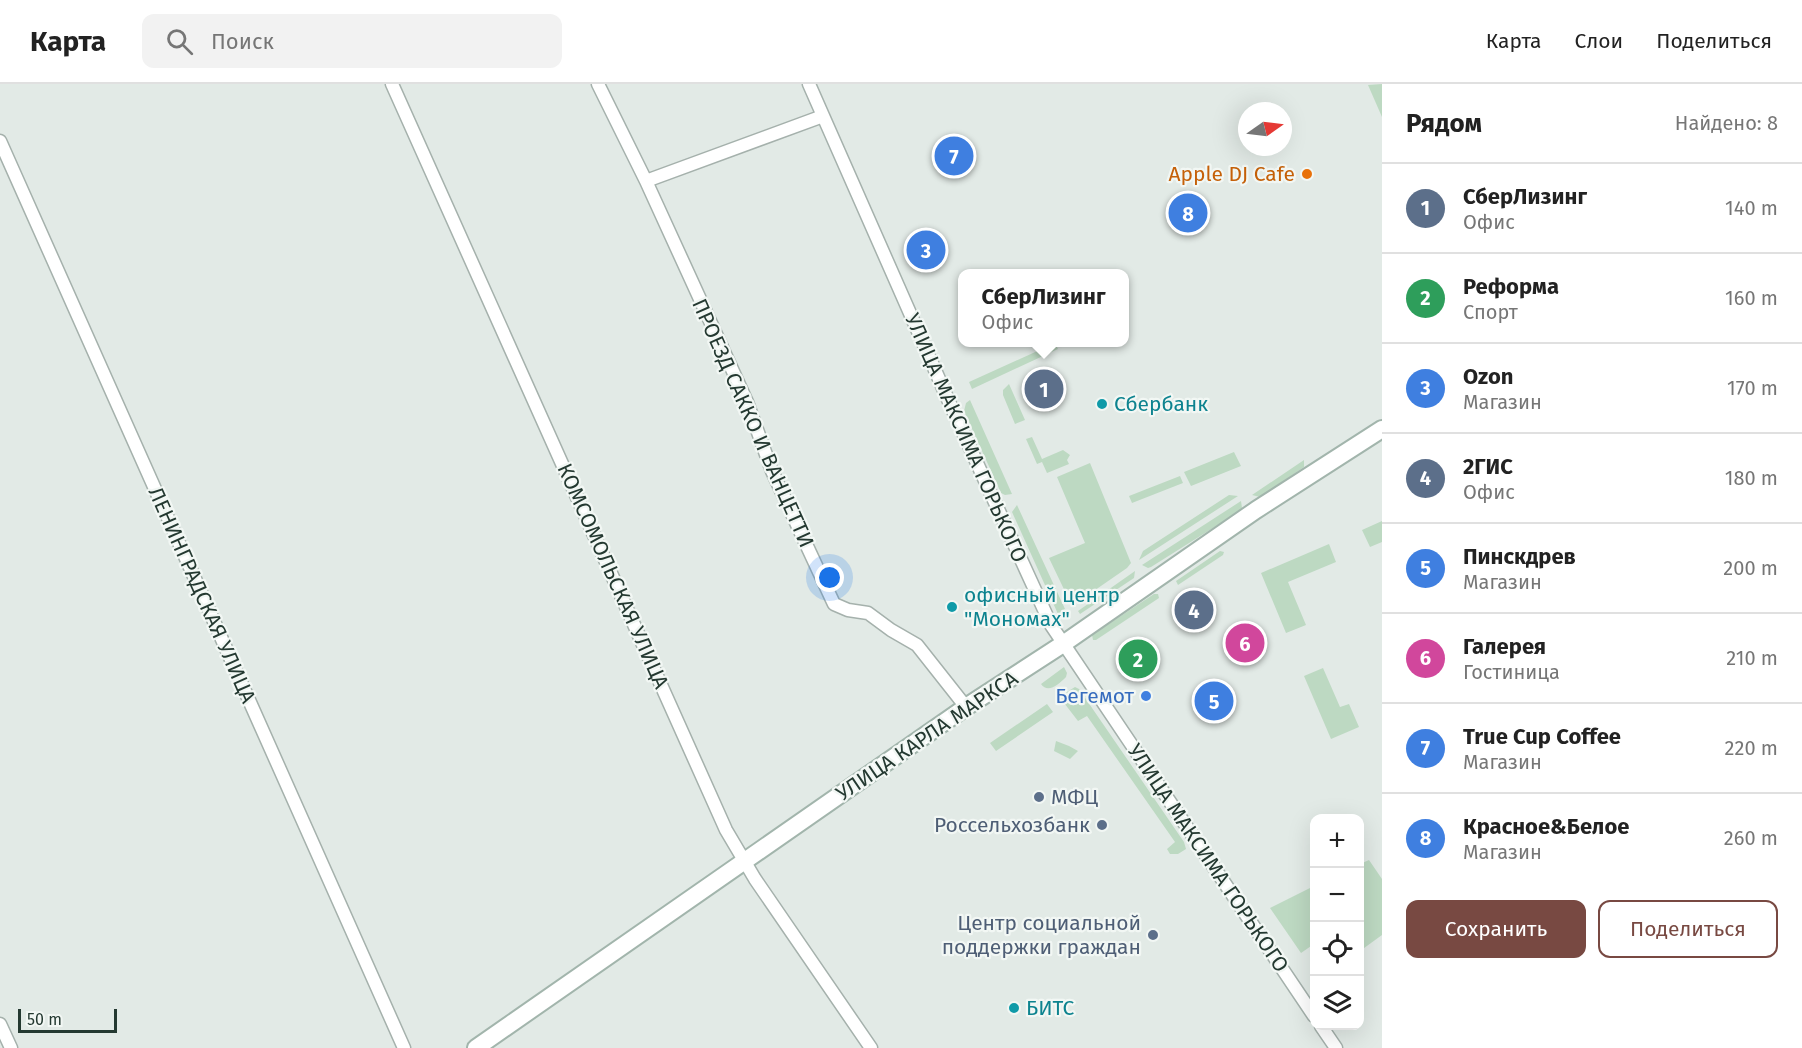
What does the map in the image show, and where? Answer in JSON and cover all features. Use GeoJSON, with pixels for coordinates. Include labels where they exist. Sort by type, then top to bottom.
{"type":"FeatureCollection","features":[{"type":"Feature","properties":{"kind":"main road","name":"УЛИЦА КАРЛА МАРКСА"},"geometry":{"type":"LineString","coordinates":[[476,1048],[966,708],[1064,644],[1256,510],[1382,429]]}},
{"type":"Feature","properties":{"kind":"street","name":"КОМСОМОЛЬСКАЯ УЛИЦА"},"geometry":{"type":"LineString","coordinates":[[392,84],[726,830],[755,879],[871,1048]]}},
{"type":"Feature","properties":{"kind":"street","name":"ПРОЕЗД САККО И ВАНЦЕТТИ"},"geometry":{"type":"LineString","coordinates":[[598,84],[646,181],[747,402],[772,471],[834,604],[848,610],[868,613],[917,645],[966,708]]}},
{"type":"Feature","properties":{"kind":"street","name":"УЛИЦА МАКСИМА ГОРЬКОГО"},"geometry":{"type":"LineString","coordinates":[[809,84],[1051,625],[1310,1010]]}},
{"type":"Feature","properties":{"kind":"street"},"geometry":{"type":"LineString","coordinates":[[646,181],[823,116]]}},
{"type":"Feature","properties":{"kind":"street","name":"ЛЕНИНГРАДСКАЯ УЛИЦА"},"geometry":{"type":"LineString","coordinates":[[0,141],[404,1048]]}},
{"type":"Feature","properties":{"kind":"street"},"geometry":{"type":"LineString","coordinates":[[0,1024],[11,1048]]}},
{"type":"Feature","properties":{"kind":"street"},"geometry":{"type":"LineString","coordinates":[[1324,1030],[1336,1048]]}},
{"type":"Feature","properties":{"kind":"green space"},"geometry":{"type":"Polygon","coordinates":[[[1382,84],[1382,117],[1368,85],[1382,84]]]}},
{"type":"Feature","properties":{"kind":"green space"},"geometry":{"type":"Polygon","coordinates":[[[1046,347],[1057,347],[1058,349],[972,389],[969,382],[1046,347]]]}},
{"type":"Feature","properties":{"kind":"green space"},"geometry":{"type":"Polygon","coordinates":[[[1009,384],[1025,420],[1015,424],[1003,395],[1003,390],[1009,384]]]}},
{"type":"Feature","properties":{"kind":"green space"},"geometry":{"type":"Polygon","coordinates":[[[970,400],[1012,494],[1001,493],[964,411],[966,403],[970,400]]]}},
{"type":"Feature","properties":{"kind":"green space"},"geometry":{"type":"Polygon","coordinates":[[[1032,437],[1042,459],[1063,450],[1070,455],[1067,460],[1069,464],[1047,473],[1042,462],[1037,464],[1026,439],[1032,437]]]}},
{"type":"Feature","properties":{"kind":"green space"},"geometry":{"type":"Polygon","coordinates":[[[1234,452],[1241,466],[1191,486],[1184,472],[1234,452]]]}},
{"type":"Feature","properties":{"kind":"green space"},"geometry":{"type":"Polygon","coordinates":[[[1304,460],[1304,467],[1260,497],[1252,495],[1304,460]]]}},
{"type":"Feature","properties":{"kind":"green space"},"geometry":{"type":"Polygon","coordinates":[[[1090,463],[1131,563],[1072,606],[1049,558],[1085,543],[1057,477],[1090,463]]]}},
{"type":"Feature","properties":{"kind":"green space"},"geometry":{"type":"Polygon","coordinates":[[[1180,476],[1183,483],[1132,503],[1129,496],[1180,476]]]}},
{"type":"Feature","properties":{"kind":"green space"},"geometry":{"type":"Polygon","coordinates":[[[1229,495],[1238,496],[1139,560],[1143,551],[1229,495]]]}},
{"type":"Feature","properties":{"kind":"green space"},"geometry":{"type":"Polygon","coordinates":[[[1241,501],[1240,511],[1151,567],[1142,565],[1241,501]]]}},
{"type":"Feature","properties":{"kind":"green space"},"geometry":{"type":"Polygon","coordinates":[[[1017,505],[1065,609],[1058,614],[1012,512],[1017,505]]]}},
{"type":"Feature","properties":{"kind":"green space"},"geometry":{"type":"Polygon","coordinates":[[[1382,521],[1382,542],[1370,547],[1362,530],[1382,521]]]}},
{"type":"Feature","properties":{"kind":"green space"},"geometry":{"type":"Polygon","coordinates":[[[1329,544],[1336,562],[1288,582],[1306,625],[1286,633],[1261,573],[1329,544]]]}},
{"type":"Feature","properties":{"kind":"green space"},"geometry":{"type":"Polygon","coordinates":[[[1220,551],[1224,552],[1223,555],[1178,585],[1176,581],[1220,551]]]}},
{"type":"Feature","properties":{"kind":"green space"},"geometry":{"type":"Polygon","coordinates":[[[1135,571],[1134,578],[1080,614],[1078,611],[1135,571]]]}},
{"type":"Feature","properties":{"kind":"green space"},"geometry":{"type":"Polygon","coordinates":[[[1154,594],[1158,594],[1159,598],[1093,640],[1092,635],[1154,594]]]}},
{"type":"Feature","properties":{"kind":"green space"},"geometry":{"type":"Polygon","coordinates":[[[1064,667],[1066,677],[1057,685],[1047,688],[1041,684],[1064,667]]]}},
{"type":"Feature","properties":{"kind":"green space"},"geometry":{"type":"Polygon","coordinates":[[[1323,668],[1340,707],[1349,704],[1359,727],[1331,739],[1304,676],[1323,668]]]}},
{"type":"Feature","properties":{"kind":"green space"},"geometry":{"type":"Polygon","coordinates":[[[1075,687],[1079,689],[1184,842],[1186,849],[1178,854],[1170,854],[1167,849],[1175,842],[1087,716],[1078,721],[1061,699],[1062,695],[1075,687]]]}},
{"type":"Feature","properties":{"kind":"green space"},"geometry":{"type":"Polygon","coordinates":[[[1047,704],[1053,712],[996,751],[990,743],[1047,704]]]}},
{"type":"Feature","properties":{"kind":"green space"},"geometry":{"type":"Polygon","coordinates":[[[1056,741],[1078,751],[1070,759],[1054,751],[1056,741]]]}},
{"type":"Feature","properties":{"kind":"green space"},"geometry":{"type":"Polygon","coordinates":[[[1369,860],[1382,879],[1382,935],[1364,948],[1364,868],[1364,862],[1369,860]]]}},
{"type":"Feature","properties":{"kind":"green space"},"geometry":{"type":"Polygon","coordinates":[[[1310,888],[1310,947],[1301,953],[1270,908],[1310,888]]]}},
{"type":"Feature","properties":{"kind":"place","name":"True Cup Coffee"},"geometry":{"type":"Point","coordinates":[954,156]}},
{"type":"Feature","properties":{"kind":"place","name":"Apple DJ Cafe"},"geometry":{"type":"Point","coordinates":[1307,174]}},
{"type":"Feature","properties":{"kind":"place","name":"Красное&Белое"},"geometry":{"type":"Point","coordinates":[1188,213]}},
{"type":"Feature","properties":{"kind":"place","name":"Ozon"},"geometry":{"type":"Point","coordinates":[926,250]}},
{"type":"Feature","properties":{"kind":"place","name":"СберЛизинг"},"geometry":{"type":"Point","coordinates":[1044,389]}},
{"type":"Feature","properties":{"kind":"place","name":"Сбербанк"},"geometry":{"type":"Point","coordinates":[1102,404]}},
{"type":"Feature","properties":{"kind":"place","name":"офисный центр \"Мономах\""},"geometry":{"type":"Point","coordinates":[952,607]}},
{"type":"Feature","properties":{"kind":"place","name":"2ГИС"},"geometry":{"type":"Point","coordinates":[1194,610]}},
{"type":"Feature","properties":{"kind":"place","name":"Галерея"},"geometry":{"type":"Point","coordinates":[1245,643]}},
{"type":"Feature","properties":{"kind":"place","name":"Реформа"},"geometry":{"type":"Point","coordinates":[1138,659]}},
{"type":"Feature","properties":{"kind":"place","name":"Бегемот"},"geometry":{"type":"Point","coordinates":[1146,696]}},
{"type":"Feature","properties":{"kind":"place","name":"Пинскдрев"},"geometry":{"type":"Point","coordinates":[1214,701]}},
{"type":"Feature","properties":{"kind":"place","name":"МФЦ"},"geometry":{"type":"Point","coordinates":[1039,797]}},
{"type":"Feature","properties":{"kind":"place","name":"Россельхозбанк"},"geometry":{"type":"Point","coordinates":[1102,825]}},
{"type":"Feature","properties":{"kind":"place","name":"Центр социальной поддержки граждан"},"geometry":{"type":"Point","coordinates":[1153,935]}},
{"type":"Feature","properties":{"kind":"place","name":"БИТС"},"geometry":{"type":"Point","coordinates":[1014,1008]}}]}
